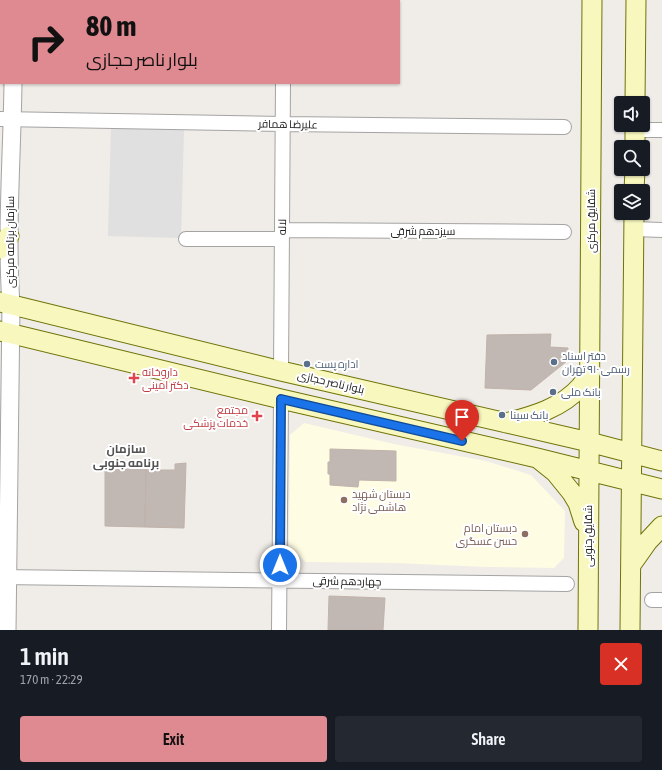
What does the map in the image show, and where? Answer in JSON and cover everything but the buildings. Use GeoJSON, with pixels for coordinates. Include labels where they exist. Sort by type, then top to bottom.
{"type":"FeatureCollection","features":[{"type":"Feature","properties":{"kind":"main road","name":"شقایق مرکزی"},"geometry":{"type":"LineString","coordinates":[[589,442],[592,0]]}},
{"type":"Feature","properties":{"kind":"main road"},"geometry":{"type":"LineString","coordinates":[[635,96],[636,0]]}},
{"type":"Feature","properties":{"kind":"main road"},"geometry":{"type":"LineString","coordinates":[[630,630],[634,221]]}},
{"type":"Feature","properties":{"kind":"main road","name":"بلوار ناصر حجازی"},"geometry":{"type":"LineString","coordinates":[[5,303],[281,371],[505,424],[589,442],[662,461]]}},
{"type":"Feature","properties":{"kind":"main road"},"geometry":{"type":"LineString","coordinates":[[5,332],[662,489]]}},
{"type":"Feature","properties":{"kind":"main road"},"geometry":{"type":"LineString","coordinates":[[505,424],[531,416],[559,404],[580,386],[590,373]]}},
{"type":"Feature","properties":{"kind":"main road","name":"شقایق جنوبی"},"geometry":{"type":"LineString","coordinates":[[588,630],[589,442]]}},
{"type":"Feature","properties":{"kind":"main road"},"geometry":{"type":"LineString","coordinates":[[537,458],[555,472],[572,493],[578,503],[588,535]]}},
{"type":"Feature","properties":{"kind":"main road"},"geometry":{"type":"LineString","coordinates":[[631,565],[648,541],[662,526]]}},
{"type":"Feature","properties":{"kind":"street","name":"سازمان برنامه مرکزی"},"geometry":{"type":"LineString","coordinates":[[5,332],[5,303],[9,279],[5,242],[6,119],[13,84]]}},
{"type":"Feature","properties":{"kind":"street","name":"لاله"},"geometry":{"type":"LineString","coordinates":[[281,371],[283,84]]}},
{"type":"Feature","properties":{"kind":"street","name":"علیرضا همافر"},"geometry":{"type":"LineString","coordinates":[[6,119],[564,128]]}},
{"type":"Feature","properties":{"kind":"street"},"geometry":{"type":"LineString","coordinates":[[635,134],[662,130]]}},
{"type":"Feature","properties":{"kind":"street"},"geometry":{"type":"LineString","coordinates":[[634,221],[662,230]]}},
{"type":"Feature","properties":{"kind":"street","name":"سیزدهم شرقی"},"geometry":{"type":"LineString","coordinates":[[186,239],[282,235],[564,232]]}},
{"type":"Feature","properties":{"kind":"street"},"geometry":{"type":"LineString","coordinates":[[5,332],[4,577],[8,630]]}},
{"type":"Feature","properties":{"kind":"street"},"geometry":{"type":"LineString","coordinates":[[279,630],[281,399]]}},
{"type":"Feature","properties":{"kind":"street","name":"چهاردهم شرقی"},"geometry":{"type":"LineString","coordinates":[[4,577],[567,584]]}},
{"type":"Feature","properties":{"kind":"shaded area"},"geometry":{"type":"Polygon","coordinates":[[[111,128],[184,130],[181,238],[108,236],[111,128]]]}},
{"type":"Feature","properties":{"kind":"shaded area"},"geometry":{"type":"Polygon","coordinates":[[[304,423],[394,444],[486,461],[531,475],[565,511],[564,558],[554,568],[306,562],[289,546],[290,435],[304,423]]]}},
{"type":"Feature","properties":{"kind":"place","name":"دفتر اسناد رسمی ۹۱۰ تهران"},"geometry":{"type":"Point","coordinates":[554,362]}},
{"type":"Feature","properties":{"kind":"place","name":"اداره پست"},"geometry":{"type":"Point","coordinates":[307,364]}},
{"type":"Feature","properties":{"kind":"place","name":"داروخانه دکتر امینی"},"geometry":{"type":"Point","coordinates":[134,378]}},
{"type":"Feature","properties":{"kind":"place","name":"بانک ملی"},"geometry":{"type":"Point","coordinates":[553,392]}},
{"type":"Feature","properties":{"kind":"place","name":"بانک سینا"},"geometry":{"type":"Point","coordinates":[502,415]}},
{"type":"Feature","properties":{"kind":"place","name":"مجتمع خدمات پزشکی"},"geometry":{"type":"Point","coordinates":[257,416]}},
{"type":"Feature","properties":{"kind":"place","name":"دبستان شهید هاشمی نژاد"},"geometry":{"type":"Point","coordinates":[344,500]}},
{"type":"Feature","properties":{"kind":"place","name":"دبستان امام حسن عسگری"},"geometry":{"type":"Point","coordinates":[525,534]}},
{"type":"Feature","properties":{"kind":"district","name":"سازمان برنامه جنوبی"},"geometry":{"type":"Point","coordinates":[126,456]}},
{"type":"Feature","properties":{"kind":"route"},"geometry":{"type":"LineString","coordinates":[[280,565],[281,399],[462,441]]}}]}
